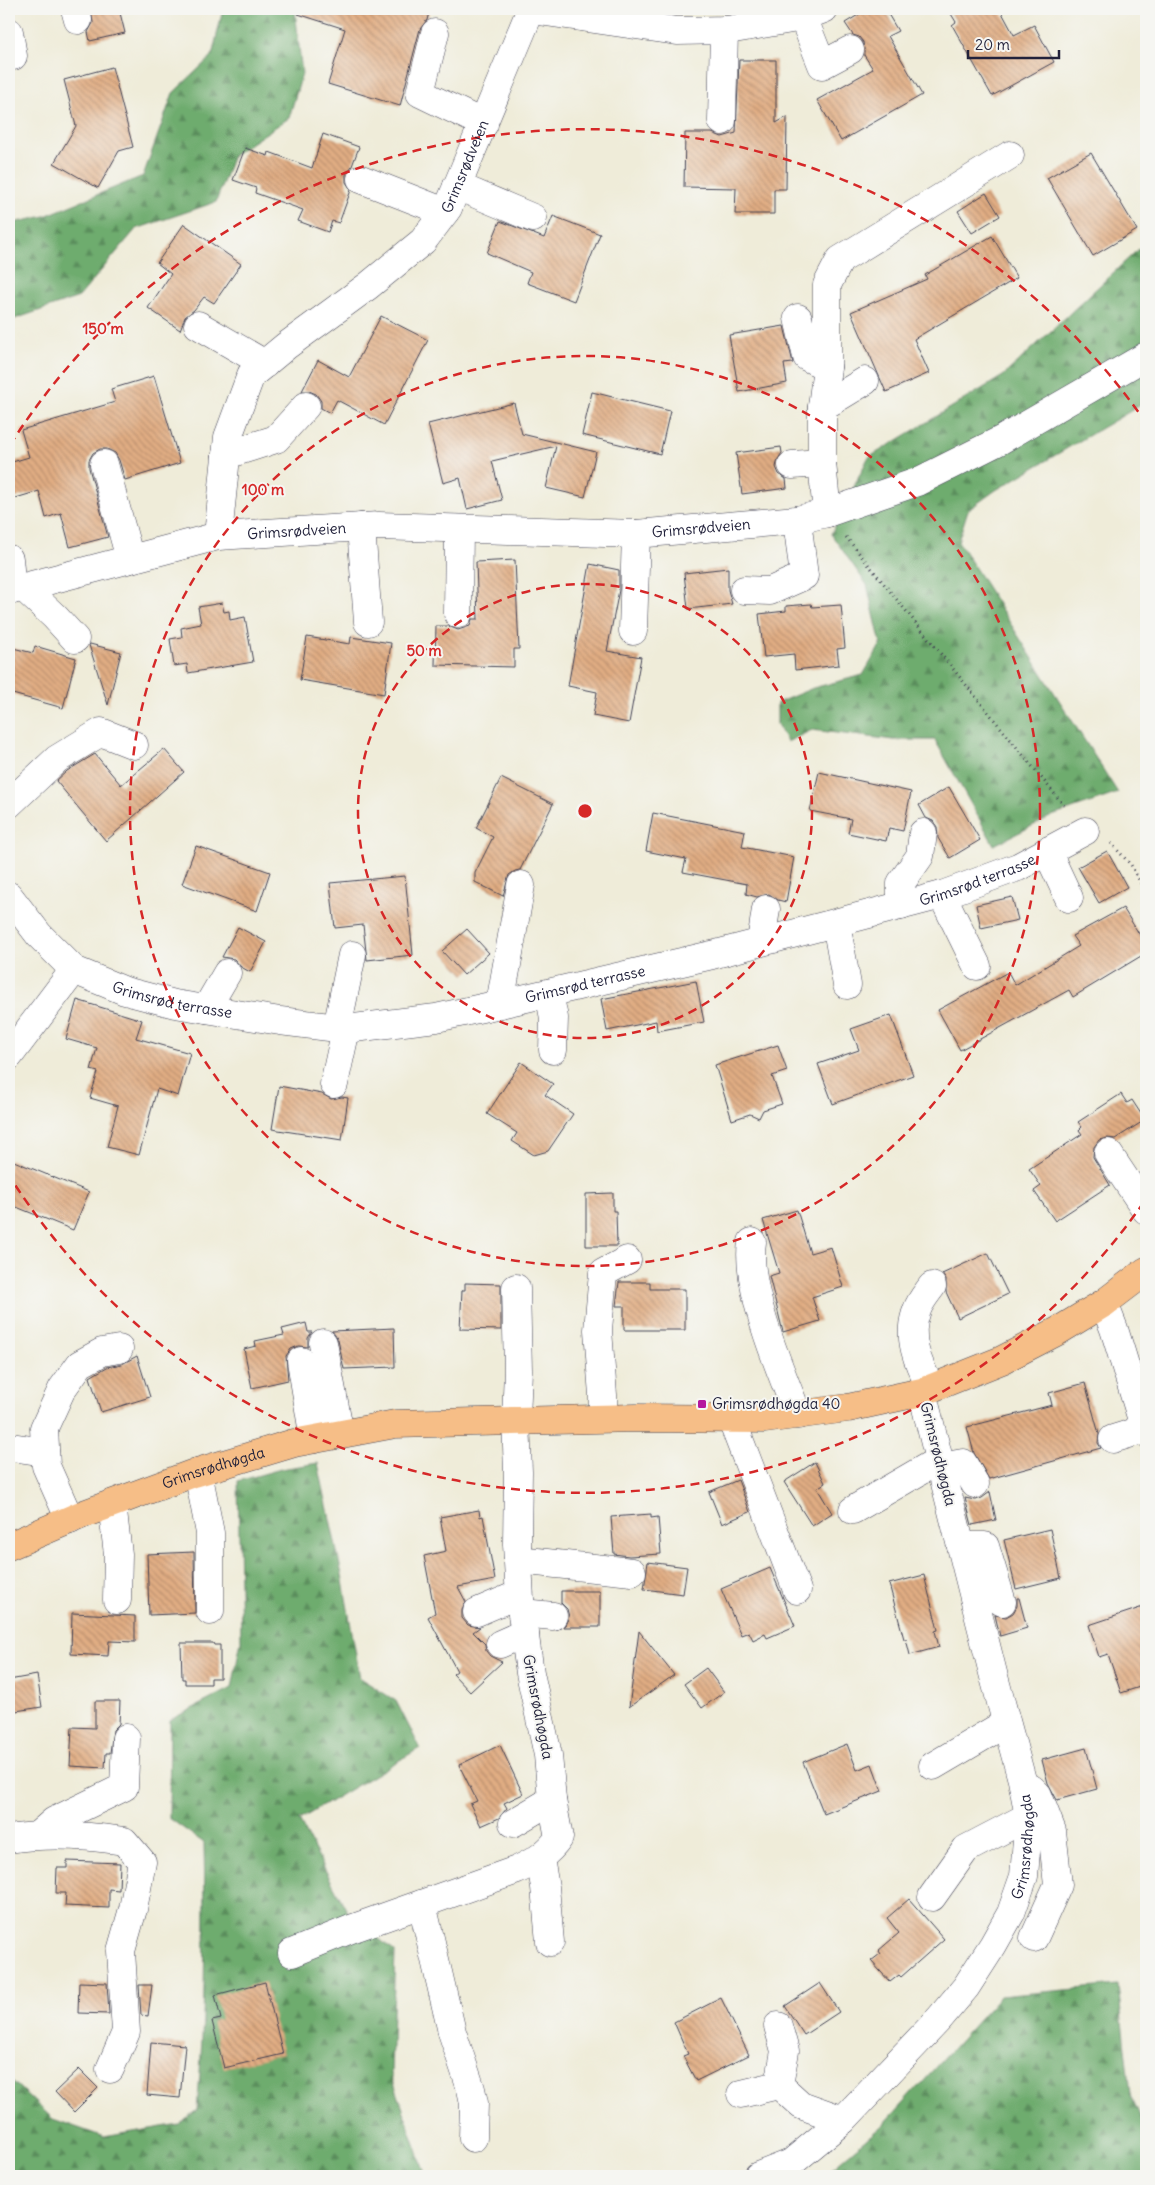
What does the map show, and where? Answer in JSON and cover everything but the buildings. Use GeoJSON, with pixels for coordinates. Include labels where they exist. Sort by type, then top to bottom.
{"type":"FeatureCollection","features":[{"type":"Feature","properties":{"kind":"main road","name":"Grimsrødhøgda"},"geometry":{"type":"LineString","coordinates":[[9,1546],[70,1520],[198,1472],[294,1443],[395,1424],[603,1418],[765,1419],[848,1408],[927,1390],[1002,1360],[1058,1331],[1104,1303],[1146,1271]]}},
{"type":"Feature","properties":{"kind":"street","name":"Grimsrødveien"},"geometry":{"type":"LineString","coordinates":[[218,536],[228,437],[251,375],[286,346],[368,286],[423,241],[445,212],[484,124],[543,10],[679,20],[724,30],[814,13]]}},
{"type":"Feature","properties":{"kind":"street"},"geometry":{"type":"LineString","coordinates":[[814,13],[822,65],[850,50]]}},
{"type":"Feature","properties":{"kind":"street"},"geometry":{"type":"LineString","coordinates":[[722,121],[724,30]]}},
{"type":"Feature","properties":{"kind":"street"},"geometry":{"type":"LineString","coordinates":[[434,33],[420,93],[484,124]]}},
{"type":"Feature","properties":{"kind":"street"},"geometry":{"type":"LineString","coordinates":[[827,513],[822,463],[822,407],[827,367],[827,285],[840,260],[1010,155]]}},
{"type":"Feature","properties":{"kind":"street"},"geometry":{"type":"LineString","coordinates":[[361,179],[445,212]]}},
{"type":"Feature","properties":{"kind":"street"},"geometry":{"type":"LineString","coordinates":[[457,186],[533,218]]}},
{"type":"Feature","properties":{"kind":"street"},"geometry":{"type":"LineString","coordinates":[[798,318],[807,357],[827,367]]}},
{"type":"Feature","properties":{"kind":"street"},"geometry":{"type":"LineString","coordinates":[[198,326],[265,364]]}},
{"type":"Feature","properties":{"kind":"street","name":"Grimsrødveien"},"geometry":{"type":"LineString","coordinates":[[15,589],[218,536],[379,526],[636,534],[797,520],[827,513],[918,482],[1001,440],[1146,356]]}},
{"type":"Feature","properties":{"kind":"street"},"geometry":{"type":"LineString","coordinates":[[822,407],[865,381]]}},
{"type":"Feature","properties":{"kind":"street"},"geometry":{"type":"LineString","coordinates":[[226,455],[276,439],[306,406]]}},
{"type":"Feature","properties":{"kind":"street"},"geometry":{"type":"LineString","coordinates":[[792,465],[822,463]]}},
{"type":"Feature","properties":{"kind":"street"},"geometry":{"type":"LineString","coordinates":[[104,464],[130,559]]}},
{"type":"Feature","properties":{"kind":"street"},"geometry":{"type":"LineString","coordinates":[[744,590],[770,592],[804,576],[797,520]]}},
{"type":"Feature","properties":{"kind":"street"},"geometry":{"type":"LineString","coordinates":[[361,527],[368,622]]}},
{"type":"Feature","properties":{"kind":"street"},"geometry":{"type":"LineString","coordinates":[[458,614],[459,529]]}},
{"type":"Feature","properties":{"kind":"street"},"geometry":{"type":"LineString","coordinates":[[633,630],[636,534]]}},
{"type":"Feature","properties":{"kind":"street"},"geometry":{"type":"LineString","coordinates":[[9,559],[15,589],[55,617],[75,639]]}},
{"type":"Feature","properties":{"kind":"street"},"geometry":{"type":"LineString","coordinates":[[9,804],[58,759],[101,732],[134,744]]}},
{"type":"Feature","properties":{"kind":"street","name":"Grimsrød terrasse"},"geometry":{"type":"LineString","coordinates":[[11,904],[74,970],[125,990],[175,1004],[206,1010],[342,1028],[436,1018],[500,1004],[761,942],[942,896],[1018,867],[1085,831]]}},
{"type":"Feature","properties":{"kind":"street"},"geometry":{"type":"LineString","coordinates":[[901,906],[901,883],[920,856],[923,834]]}},
{"type":"Feature","properties":{"kind":"street"},"geometry":{"type":"LineString","coordinates":[[1047,851],[1069,898]]}},
{"type":"Feature","properties":{"kind":"street"},"geometry":{"type":"LineString","coordinates":[[500,1004],[521,885]]}},
{"type":"Feature","properties":{"kind":"street"},"geometry":{"type":"LineString","coordinates":[[942,896],[977,966]]}},
{"type":"Feature","properties":{"kind":"street"},"geometry":{"type":"LineString","coordinates":[[761,942],[766,909]]}},
{"type":"Feature","properties":{"kind":"street"},"geometry":{"type":"LineString","coordinates":[[836,923],[847,985]]}},
{"type":"Feature","properties":{"kind":"street"},"geometry":{"type":"LineString","coordinates":[[334,1084],[352,955]]}},
{"type":"Feature","properties":{"kind":"street"},"geometry":{"type":"LineString","coordinates":[[9,1056],[74,970]]}},
{"type":"Feature","properties":{"kind":"street"},"geometry":{"type":"LineString","coordinates":[[206,1010],[227,973]]}},
{"type":"Feature","properties":{"kind":"street"},"geometry":{"type":"LineString","coordinates":[[549,993],[554,1018],[552,1050]]}},
{"type":"Feature","properties":{"kind":"street"},"geometry":{"type":"LineString","coordinates":[[1108,1153],[1146,1210]]}},
{"type":"Feature","properties":{"kind":"street"},"geometry":{"type":"LineString","coordinates":[[752,1242],[750,1259],[756,1292],[775,1358],[798,1414]]}},
{"type":"Feature","properties":{"kind":"street"},"geometry":{"type":"LineString","coordinates":[[603,1418],[598,1330],[603,1273],[627,1260]]}},
{"type":"Feature","properties":{"kind":"street"},"geometry":{"type":"LineString","coordinates":[[927,1390],[912,1336],[917,1310],[932,1286]]}},
{"type":"Feature","properties":{"kind":"street"},"geometry":{"type":"LineString","coordinates":[[516,1288],[518,1370],[516,1420]]}},
{"type":"Feature","properties":{"kind":"street"},"geometry":{"type":"LineString","coordinates":[[1104,1303],[1146,1431],[1113,1439]]}},
{"type":"Feature","properties":{"kind":"street"},"geometry":{"type":"LineString","coordinates":[[323,1343],[340,1434]]}},
{"type":"Feature","properties":{"kind":"street"},"geometry":{"type":"LineString","coordinates":[[70,1520],[46,1466],[44,1428],[62,1389],[80,1364],[102,1352],[119,1349]]}},
{"type":"Feature","properties":{"kind":"street"},"geometry":{"type":"LineString","coordinates":[[301,1361],[314,1439]]}},
{"type":"Feature","properties":{"kind":"street","name":"Grimsrødhøgda"},"geometry":{"type":"LineString","coordinates":[[758,2176],[791,2163],[843,2120],[939,2019],[966,1987],[993,1945],[1011,1913],[1024,1876],[1029,1816],[1022,1780],[940,1464],[927,1390]]}},
{"type":"Feature","properties":{"kind":"street"},"geometry":{"type":"LineString","coordinates":[[730,1418],[797,1590]]}},
{"type":"Feature","properties":{"kind":"street","name":"Grimsrødhøgda"},"geometry":{"type":"LineString","coordinates":[[292,1953],[422,1904],[474,1887],[540,1859],[553,1847],[559,1838],[552,1800],[548,1754],[530,1673],[522,1613],[518,1560],[516,1420]]}},
{"type":"Feature","properties":{"kind":"street"},"geometry":{"type":"LineString","coordinates":[[11,1447],[45,1452]]}},
{"type":"Feature","properties":{"kind":"street"},"geometry":{"type":"LineString","coordinates":[[853,1510],[940,1464],[963,1463],[975,1484]]}},
{"type":"Feature","properties":{"kind":"street"},"geometry":{"type":"LineString","coordinates":[[198,1472],[210,1534],[210,1612]]}},
{"type":"Feature","properties":{"kind":"street"},"geometry":{"type":"LineString","coordinates":[[112,1504],[118,1554],[117,1600]]}},
{"type":"Feature","properties":{"kind":"street"},"geometry":{"type":"LineString","coordinates":[[961,1546],[985,1546],[1002,1602]]}},
{"type":"Feature","properties":{"kind":"street"},"geometry":{"type":"LineString","coordinates":[[518,1560],[632,1572]]}},
{"type":"Feature","properties":{"kind":"street"},"geometry":{"type":"LineString","coordinates":[[476,1612],[553,1616]]}},
{"type":"Feature","properties":{"kind":"street"},"geometry":{"type":"LineString","coordinates":[[500,1644],[522,1613]]}},
{"type":"Feature","properties":{"kind":"street"},"geometry":{"type":"LineString","coordinates":[[933,1766],[1006,1723]]}},
{"type":"Feature","properties":{"kind":"street"},"geometry":{"type":"LineString","coordinates":[[38,1835],[54,1820],[124,1787],[126,1738]]}},
{"type":"Feature","properties":{"kind":"street"},"geometry":{"type":"LineString","coordinates":[[1022,1780],[1038,1795],[1052,1831],[1058,1885],[1034,1938]]}},
{"type":"Feature","properties":{"kind":"street"},"geometry":{"type":"LineString","coordinates":[[513,1823],[552,1800]]}},
{"type":"Feature","properties":{"kind":"street"},"geometry":{"type":"LineString","coordinates":[[932,1897],[966,1849],[1029,1816]]}},
{"type":"Feature","properties":{"kind":"street"},"geometry":{"type":"LineString","coordinates":[[9,1839],[38,1835],[90,1836],[124,1841],[142,1862],[133,1909],[121,1951],[126,2032],[110,2069]]}},
{"type":"Feature","properties":{"kind":"street"},"geometry":{"type":"LineString","coordinates":[[540,1859],[545,1887],[550,1942]]}},
{"type":"Feature","properties":{"kind":"street"},"geometry":{"type":"LineString","coordinates":[[422,1904],[452,2032],[474,2103],[473,2138]]}},
{"type":"Feature","properties":{"kind":"street"},"geometry":{"type":"LineString","coordinates":[[778,2026],[785,2051],[779,2085]]}},
{"type":"Feature","properties":{"kind":"street"},"geometry":{"type":"LineString","coordinates":[[779,2085],[800,2105],[843,2120]]}},
{"type":"Feature","properties":{"kind":"street"},"geometry":{"type":"LineString","coordinates":[[741,2094],[779,2085]]}},
{"type":"Feature","properties":{"kind":"path"},"geometry":{"type":"LineString","coordinates":[[827,513],[1085,831],[1105,837],[1131,865],[1146,893]]}},
{"type":"Feature","properties":{"kind":"green space"},"geometry":{"type":"Polygon","coordinates":[[[223,9],[295,9],[302,74],[289,118],[233,155],[216,202],[136,229],[79,297],[9,321],[9,224],[45,216],[143,176],[173,93],[212,56],[223,9]]]}},
{"type":"Feature","properties":{"kind":"green space"},"geometry":{"type":"Polygon","coordinates":[[[1146,242],[1146,402],[996,490],[968,510],[958,541],[1118,793],[1052,816],[994,845],[935,740],[894,740],[812,730],[787,742],[777,724],[777,703],[813,688],[863,675],[881,644],[867,585],[831,534],[868,458],[1003,376],[1146,242]]]}},
{"type":"Feature","properties":{"kind":"green space"},"geometry":{"type":"Polygon","coordinates":[[[318,1463],[342,1575],[360,1678],[396,1701],[420,1748],[299,1820],[348,1913],[395,1952],[391,2074],[426,2176],[9,2176],[9,2075],[10,2079],[53,2119],[104,2137],[179,2124],[197,2110],[204,1976],[204,1843],[169,1818],[170,1720],[232,1688],[241,1641],[238,1481],[281,1469],[318,1463]]]}},
{"type":"Feature","properties":{"kind":"green space"},"geometry":{"type":"Polygon","coordinates":[[[1118,1985],[1130,2093],[1146,2130],[1146,2176],[823,2176],[885,2123],[1000,1996],[1118,1985]]]}},
{"type":"Feature","properties":{"kind":"place","name":"Grimsrødhøgda 40"},"geometry":{"type":"Point","coordinates":[702,1404]}}]}
